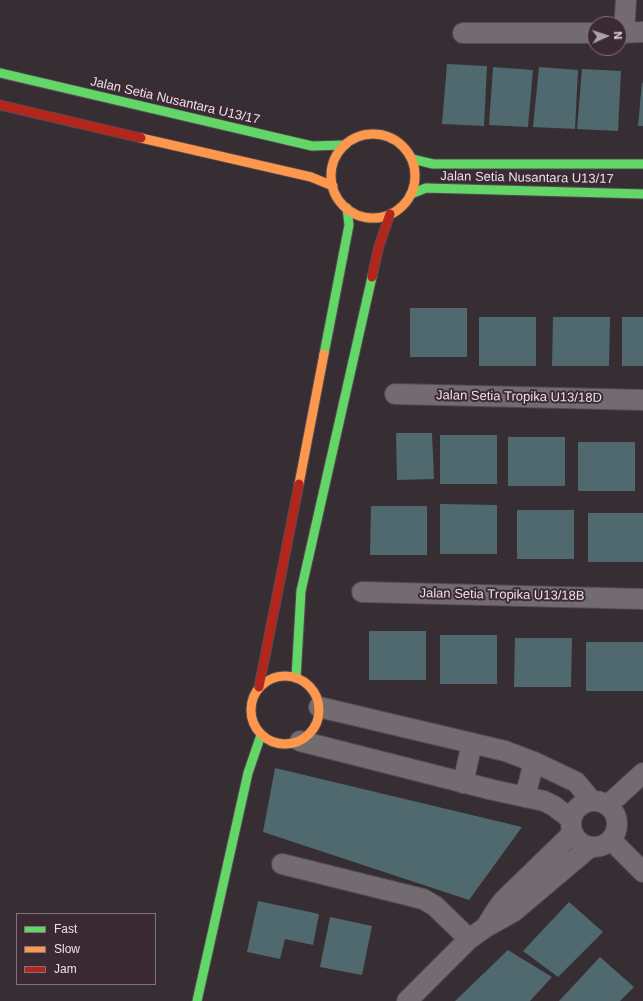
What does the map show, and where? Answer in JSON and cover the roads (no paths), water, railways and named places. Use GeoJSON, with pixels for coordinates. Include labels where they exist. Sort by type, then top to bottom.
{"type":"FeatureCollection","features":[{"type":"Feature","properties":{"kind":"street"},"geometry":{"type":"LineString","coordinates":[[626,0],[629,33]]}},
{"type":"Feature","properties":{"kind":"street"},"geometry":{"type":"LineString","coordinates":[[463,33],[587,33]]}},
{"type":"Feature","properties":{"kind":"street","name":"Jalan Setia Nusantara U13/17"},"geometry":{"type":"LineString","coordinates":[[0,74],[312,146],[345,145]]}},
{"type":"Feature","properties":{"kind":"street"},"geometry":{"type":"LineString","coordinates":[[0,105],[311,177],[333,186]]}},
{"type":"Feature","properties":{"kind":"street"},"geometry":{"type":"LineString","coordinates":[[369,134],[382,134],[394,139],[405,148],[412,159],[415,170],[415,182],[411,194],[399,209],[390,214],[379,217],[368,217],[357,214],[347,208],[339,199],[333,186],[333,164],[345,145],[356,137],[369,134]]}},
{"type":"Feature","properties":{"kind":"street","name":"Jalan Setia Nusantara U13/17"},"geometry":{"type":"LineString","coordinates":[[412,159],[433,164],[643,164]]}},
{"type":"Feature","properties":{"kind":"street","name":"Jalan Setia Nusantara U13/17"},"geometry":{"type":"LineString","coordinates":[[411,194],[426,188],[643,194]]}},
{"type":"Feature","properties":{"kind":"street"},"geometry":{"type":"LineString","coordinates":[[259,687],[349,225],[347,208]]}},
{"type":"Feature","properties":{"kind":"street"},"geometry":{"type":"LineString","coordinates":[[296,678],[301,591],[377,254],[390,214]]}},
{"type":"Feature","properties":{"kind":"street","name":"Jalan Setia Tropika U13/18D"},"geometry":{"type":"LineString","coordinates":[[395,394],[643,400]]}},
{"type":"Feature","properties":{"kind":"street","name":"Jalan Setia Tropika U13/18B"},"geometry":{"type":"LineString","coordinates":[[362,592],[643,599]]}},
{"type":"Feature","properties":{"kind":"street"},"geometry":{"type":"LineString","coordinates":[[286,675],[305,682],[312,689],[319,707],[315,727],[300,741],[290,744],[280,744],[270,741],[261,735],[255,727],[251,717],[250,706],[253,696],[259,687],[276,676],[286,675]]}},
{"type":"Feature","properties":{"kind":"street"},"geometry":{"type":"LineString","coordinates":[[300,741],[463,783],[544,801],[554,806],[572,826],[577,840],[590,847],[605,845],[615,834],[618,826],[614,811],[600,803],[576,782],[534,762],[505,751],[319,707]]}},
{"type":"Feature","properties":{"kind":"street"},"geometry":{"type":"LineString","coordinates":[[197,1001],[248,774],[261,735]]}},
{"type":"Feature","properties":{"kind":"street"},"geometry":{"type":"LineString","coordinates":[[463,783],[472,743]]}},
{"type":"Feature","properties":{"kind":"street"},"geometry":{"type":"LineString","coordinates":[[525,797],[534,762]]}},
{"type":"Feature","properties":{"kind":"street"},"geometry":{"type":"LineString","coordinates":[[486,926],[504,900],[572,826],[574,812],[579,807],[585,803],[600,803],[643,773]]}},
{"type":"Feature","properties":{"kind":"street"},"geometry":{"type":"LineString","coordinates":[[611,840],[643,872]]}},
{"type":"Feature","properties":{"kind":"street"},"geometry":{"type":"LineString","coordinates":[[407,1001],[469,939],[486,926],[513,912],[590,847]]}},
{"type":"Feature","properties":{"kind":"street"},"geometry":{"type":"LineString","coordinates":[[282,864],[423,899],[435,906],[469,939]]}}]}
